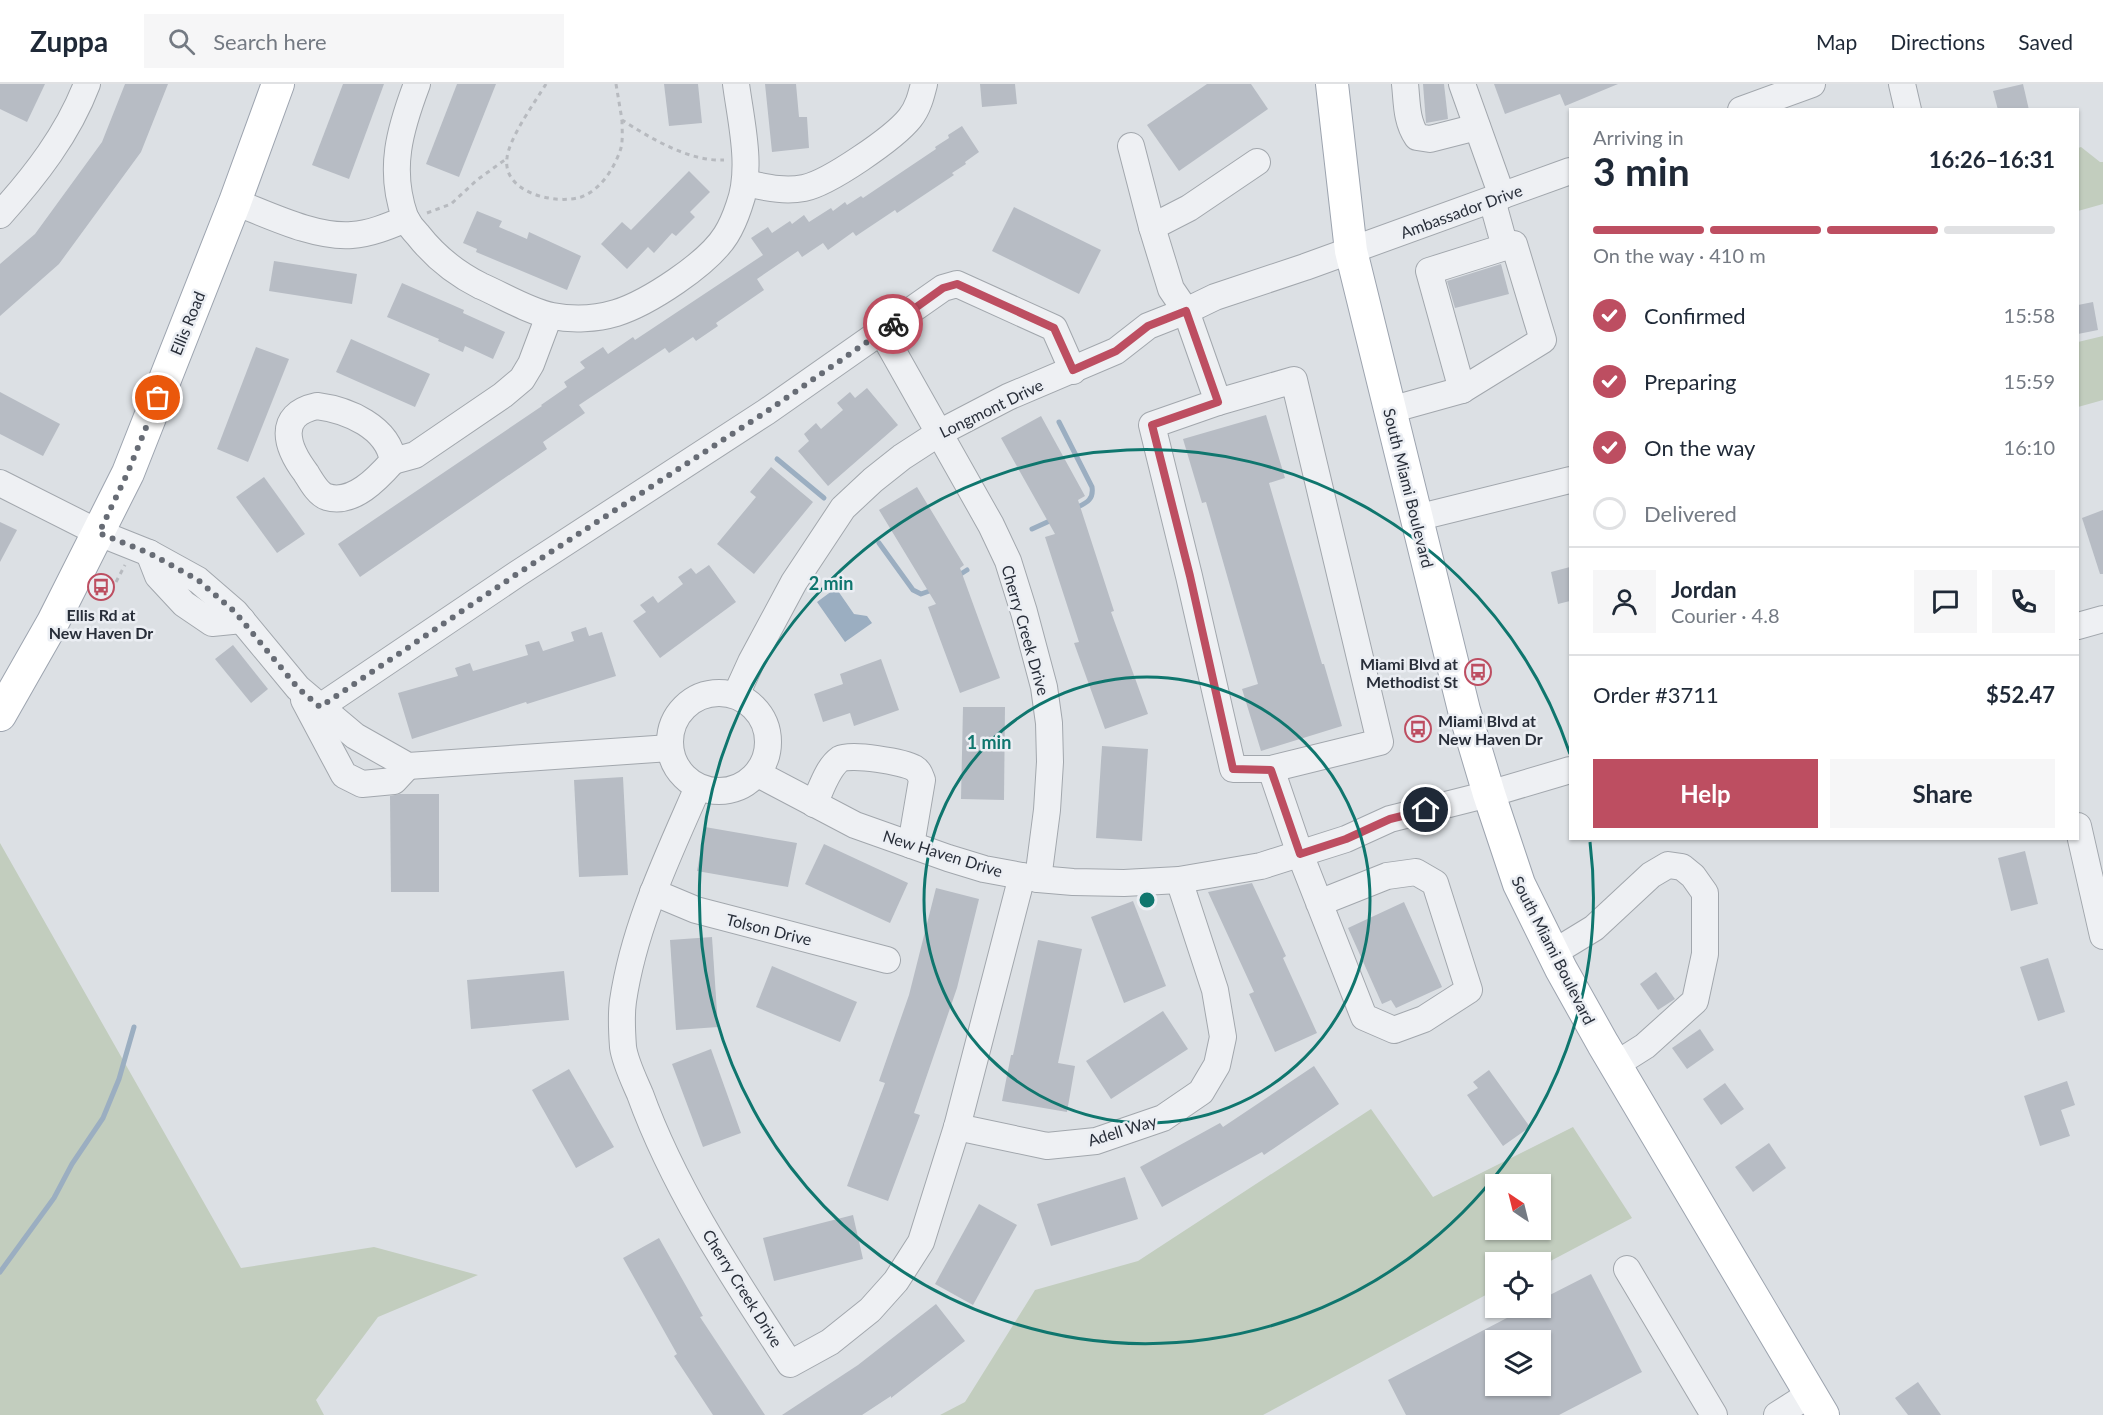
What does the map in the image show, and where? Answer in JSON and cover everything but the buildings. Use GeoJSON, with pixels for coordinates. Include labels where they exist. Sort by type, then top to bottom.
{"type":"FeatureCollection","features":[{"type":"Feature","properties":{"kind":"main road","name":"Ellis Road"},"geometry":{"type":"LineString","coordinates":[[0,715],[50,628],[128,472],[235,202],[278,84]]}},
{"type":"Feature","properties":{"kind":"main road","name":"South Miami Boulevard"},"geometry":{"type":"LineString","coordinates":[[1332,84],[1351,251],[1464,710],[1519,884],[1553,953],[1615,1065],[1816,1405]]}},
{"type":"Feature","properties":{"kind":"street"},"geometry":{"type":"LineString","coordinates":[[0,215],[34,178],[76,111],[87,84]]}},
{"type":"Feature","properties":{"kind":"street"},"geometry":{"type":"LineString","coordinates":[[417,84],[401,130],[397,152],[399,195],[431,252],[454,271],[473,282],[549,316],[572,318],[616,313],[658,292],[708,256],[726,235],[739,205],[745,183],[736,84]]}},
{"type":"Feature","properties":{"kind":"street"},"geometry":{"type":"LineString","coordinates":[[745,183],[788,190],[805,188],[831,176],[899,130],[911,116],[924,84]]}},
{"type":"Feature","properties":{"kind":"street"},"geometry":{"type":"LineString","coordinates":[[1405,84],[1408,114],[1417,137],[1430,139],[1477,127]]}},
{"type":"Feature","properties":{"kind":"street"},"geometry":{"type":"LineString","coordinates":[[1462,84],[1497,198],[1505,247]]}},
{"type":"Feature","properties":{"kind":"street"},"geometry":{"type":"LineString","coordinates":[[1746,108],[1812,84]]}},
{"type":"Feature","properties":{"kind":"street"},"geometry":{"type":"LineString","coordinates":[[1902,84],[1908,108]]}},
{"type":"Feature","properties":{"kind":"street"},"geometry":{"type":"LineString","coordinates":[[1131,146],[1152,227],[1172,289],[1186,311],[1218,402]]}},
{"type":"Feature","properties":{"kind":"street"},"geometry":{"type":"LineString","coordinates":[[1152,227],[1189,208],[1257,162]]}},
{"type":"Feature","properties":{"kind":"street","name":"Ambassador Drive"},"geometry":{"type":"LineString","coordinates":[[1351,251],[1569,171]]}},
{"type":"Feature","properties":{"kind":"street"},"geometry":{"type":"LineString","coordinates":[[235,202],[322,233],[352,235],[384,228],[412,217]]}},
{"type":"Feature","properties":{"kind":"street"},"geometry":{"type":"LineString","coordinates":[[1390,410],[1462,390],[1543,340],[1514,244],[1429,271],[1462,390]]}},
{"type":"Feature","properties":{"kind":"street","name":"Longmont Drive"},"geometry":{"type":"LineString","coordinates":[[736,695],[794,582],[843,508],[902,457],[939,433],[1008,397],[1116,351],[1148,326],[1215,297],[1351,251]]}},
{"type":"Feature","properties":{"kind":"street"},"geometry":{"type":"LineString","coordinates":[[320,707],[517,574],[766,412],[943,288],[957,284],[1054,328],[1073,370]]}},
{"type":"Feature","properties":{"kind":"street"},"geometry":{"type":"LineString","coordinates":[[393,462],[415,455],[503,395],[522,379],[531,364],[549,316]]}},
{"type":"Feature","properties":{"kind":"street","name":"Cherry Creek Drive"},"geometry":{"type":"LineString","coordinates":[[698,787],[653,892],[637,942],[623,1003],[623,1049],[669,1164],[744,1294],[790,1364],[830,1342],[870,1310],[896,1281],[921,1242],[1030,877],[1047,810],[1050,762],[1049,723],[1044,687],[1008,561],[991,525],[882,332]]}},
{"type":"Feature","properties":{"kind":"street"},"geometry":{"type":"LineString","coordinates":[[1294,380],[1380,742],[1271,770],[1233,769],[1190,576],[1152,425],[1218,402],[1294,380]]}},
{"type":"Feature","properties":{"kind":"street"},"geometry":{"type":"LineString","coordinates":[[1416,518],[1569,480]]}},
{"type":"Feature","properties":{"kind":"street"},"geometry":{"type":"LineString","coordinates":[[0,483],[99,533],[138,557],[198,580],[242,620],[298,688],[355,736],[408,766],[670,748]]}},
{"type":"Feature","properties":{"kind":"street"},"geometry":{"type":"LineString","coordinates":[[2079,626],[2103,619]]}},
{"type":"Feature","properties":{"kind":"street"},"geometry":{"type":"LineString","coordinates":[[298,688],[344,775],[362,784],[394,781],[408,766]]}},
{"type":"Feature","properties":{"kind":"street"},"geometry":{"type":"LineString","coordinates":[[720,692],[736,695],[750,703],[761,714],[767,729],[769,744],[766,760],[758,774],[745,784],[730,790],[714,791],[698,787],[685,778],[675,764],[670,748],[671,731],[677,716],[688,703],[703,695],[720,692]]}},
{"type":"Feature","properties":{"kind":"street"},"geometry":{"type":"LineString","coordinates":[[814,804],[833,766],[842,758],[853,756],[909,766],[918,770],[922,780],[911,845]]}},
{"type":"Feature","properties":{"kind":"street"},"geometry":{"type":"LineString","coordinates":[[1271,770],[1300,854],[1319,903],[1364,1017],[1394,1030],[1424,1019],[1469,990],[1435,883],[1416,872],[1387,876],[1319,903]]}},
{"type":"Feature","properties":{"kind":"street","name":"New Haven Drive"},"geometry":{"type":"LineString","coordinates":[[758,774],[855,825],[984,869],[1074,882],[1124,884],[1179,880],[1261,866],[1346,839],[1390,819],[1489,794],[1569,770]]}},
{"type":"Feature","properties":{"kind":"street"},"geometry":{"type":"LineString","coordinates":[[2079,830],[2103,936]]}},
{"type":"Feature","properties":{"kind":"street"},"geometry":{"type":"LineString","coordinates":[[1553,953],[1594,928],[1651,875],[1668,865],[1682,867],[1693,876],[1705,893],[1705,954],[1695,1001],[1645,1046],[1615,1065]]}},
{"type":"Feature","properties":{"kind":"street","name":"Adell Way"},"geometry":{"type":"LineString","coordinates":[[957,1127],[1047,1146],[1096,1141],[1162,1118],[1201,1092],[1217,1065],[1223,1037],[1215,990],[1179,880]]}},
{"type":"Feature","properties":{"kind":"street","name":"Tolson Drive"},"geometry":{"type":"LineString","coordinates":[[653,892],[696,910],[887,960]]}},
{"type":"Feature","properties":{"kind":"street"},"geometry":{"type":"LineString","coordinates":[[1627,1269],[1714,1415]]}},
{"type":"Feature","properties":{"kind":"street"},"geometry":{"type":"LineString","coordinates":[[1777,1415],[1816,1405]]}},
{"type":"Feature","properties":{"kind":"path"},"geometry":{"type":"LineString","coordinates":[[546,84],[511,144],[506,159],[508,171],[514,181],[526,191],[560,201],[583,196],[610,173],[621,146],[622,120],[616,84]]}},
{"type":"Feature","properties":{"kind":"path"},"geometry":{"type":"LineString","coordinates":[[622,120],[664,144],[712,161],[728,160]]}},
{"type":"Feature","properties":{"kind":"path"},"geometry":{"type":"LineString","coordinates":[[412,217],[451,204],[477,180],[506,159]]}},
{"type":"Feature","properties":{"kind":"path"},"geometry":{"type":"LineString","coordinates":[[116,582],[138,557]]}},
{"type":"Feature","properties":{"kind":"green space"},"geometry":{"type":"Polygon","coordinates":[[[2079,148],[2103,162],[2103,204],[2079,211],[2079,148]]]}},
{"type":"Feature","properties":{"kind":"green space"},"geometry":{"type":"Polygon","coordinates":[[[2103,336],[2103,400],[2079,407],[2079,342],[2103,336]]]}},
{"type":"Feature","properties":{"kind":"green space"},"geometry":{"type":"Polygon","coordinates":[[[0,843],[241,1268],[374,1247],[478,1275],[378,1317],[316,1400],[324,1415],[0,1415],[0,843]]]}},
{"type":"Feature","properties":{"kind":"green space"},"geometry":{"type":"Polygon","coordinates":[[[1371,1109],[1433,1197],[1573,1127],[1632,1218],[1551,1261],[1551,1252],[1485,1252],[1485,1295],[1263,1415],[940,1415],[965,1402],[1035,1290],[1138,1261],[1371,1109]]]}},
{"type":"Feature","properties":{"kind":"water"},"geometry":{"type":"Polygon","coordinates":[[[836,588],[854,614],[867,616],[872,623],[845,642],[817,602],[836,588]]]}},
{"type":"Feature","properties":{"kind":"waterway"},"geometry":{"type":"LineString","coordinates":[[1059,422],[1092,487],[1090,498],[1076,508]]}},
{"type":"Feature","properties":{"kind":"waterway"},"geometry":{"type":"LineString","coordinates":[[777,459],[824,498]]}},
{"type":"Feature","properties":{"kind":"waterway"},"geometry":{"type":"LineString","coordinates":[[1032,529],[1054,519]]}},
{"type":"Feature","properties":{"kind":"waterway"},"geometry":{"type":"LineString","coordinates":[[879,543],[913,590],[921,594],[935,589]]}},
{"type":"Feature","properties":{"kind":"waterway"},"geometry":{"type":"LineString","coordinates":[[956,577],[967,570]]}},
{"type":"Feature","properties":{"kind":"waterway"},"geometry":{"type":"LineString","coordinates":[[0,1272],[54,1198],[72,1164],[103,1118],[119,1079],[134,1027]]}},
{"type":"Feature","properties":{"kind":"way so far"},"geometry":{"type":"LineString","coordinates":[[158,398],[128,472],[99,533],[149,553],[198,580],[235,612],[298,688],[320,707],[517,574],[766,412],[893,324]]}},
{"type":"Feature","properties":{"kind":"place","name":"Ellis Rd at New Haven Dr"},"geometry":{"type":"Point","coordinates":[101,587]}},
{"type":"Feature","properties":{"kind":"place","name":"Miami Blvd at Methodist St"},"geometry":{"type":"Point","coordinates":[1478,672]}},
{"type":"Feature","properties":{"kind":"place","name":"Miami Blvd at New Haven Dr"},"geometry":{"type":"Point","coordinates":[1418,729]}},
{"type":"Feature","properties":{"kind":"route"},"geometry":{"type":"LineString","coordinates":[[893,324],[943,288],[957,284],[1054,328],[1073,370],[1116,351],[1148,326],[1186,311],[1218,402],[1152,425],[1190,576],[1233,769],[1271,770],[1300,854],[1346,839],[1390,819],[1426,810]]}}]}
